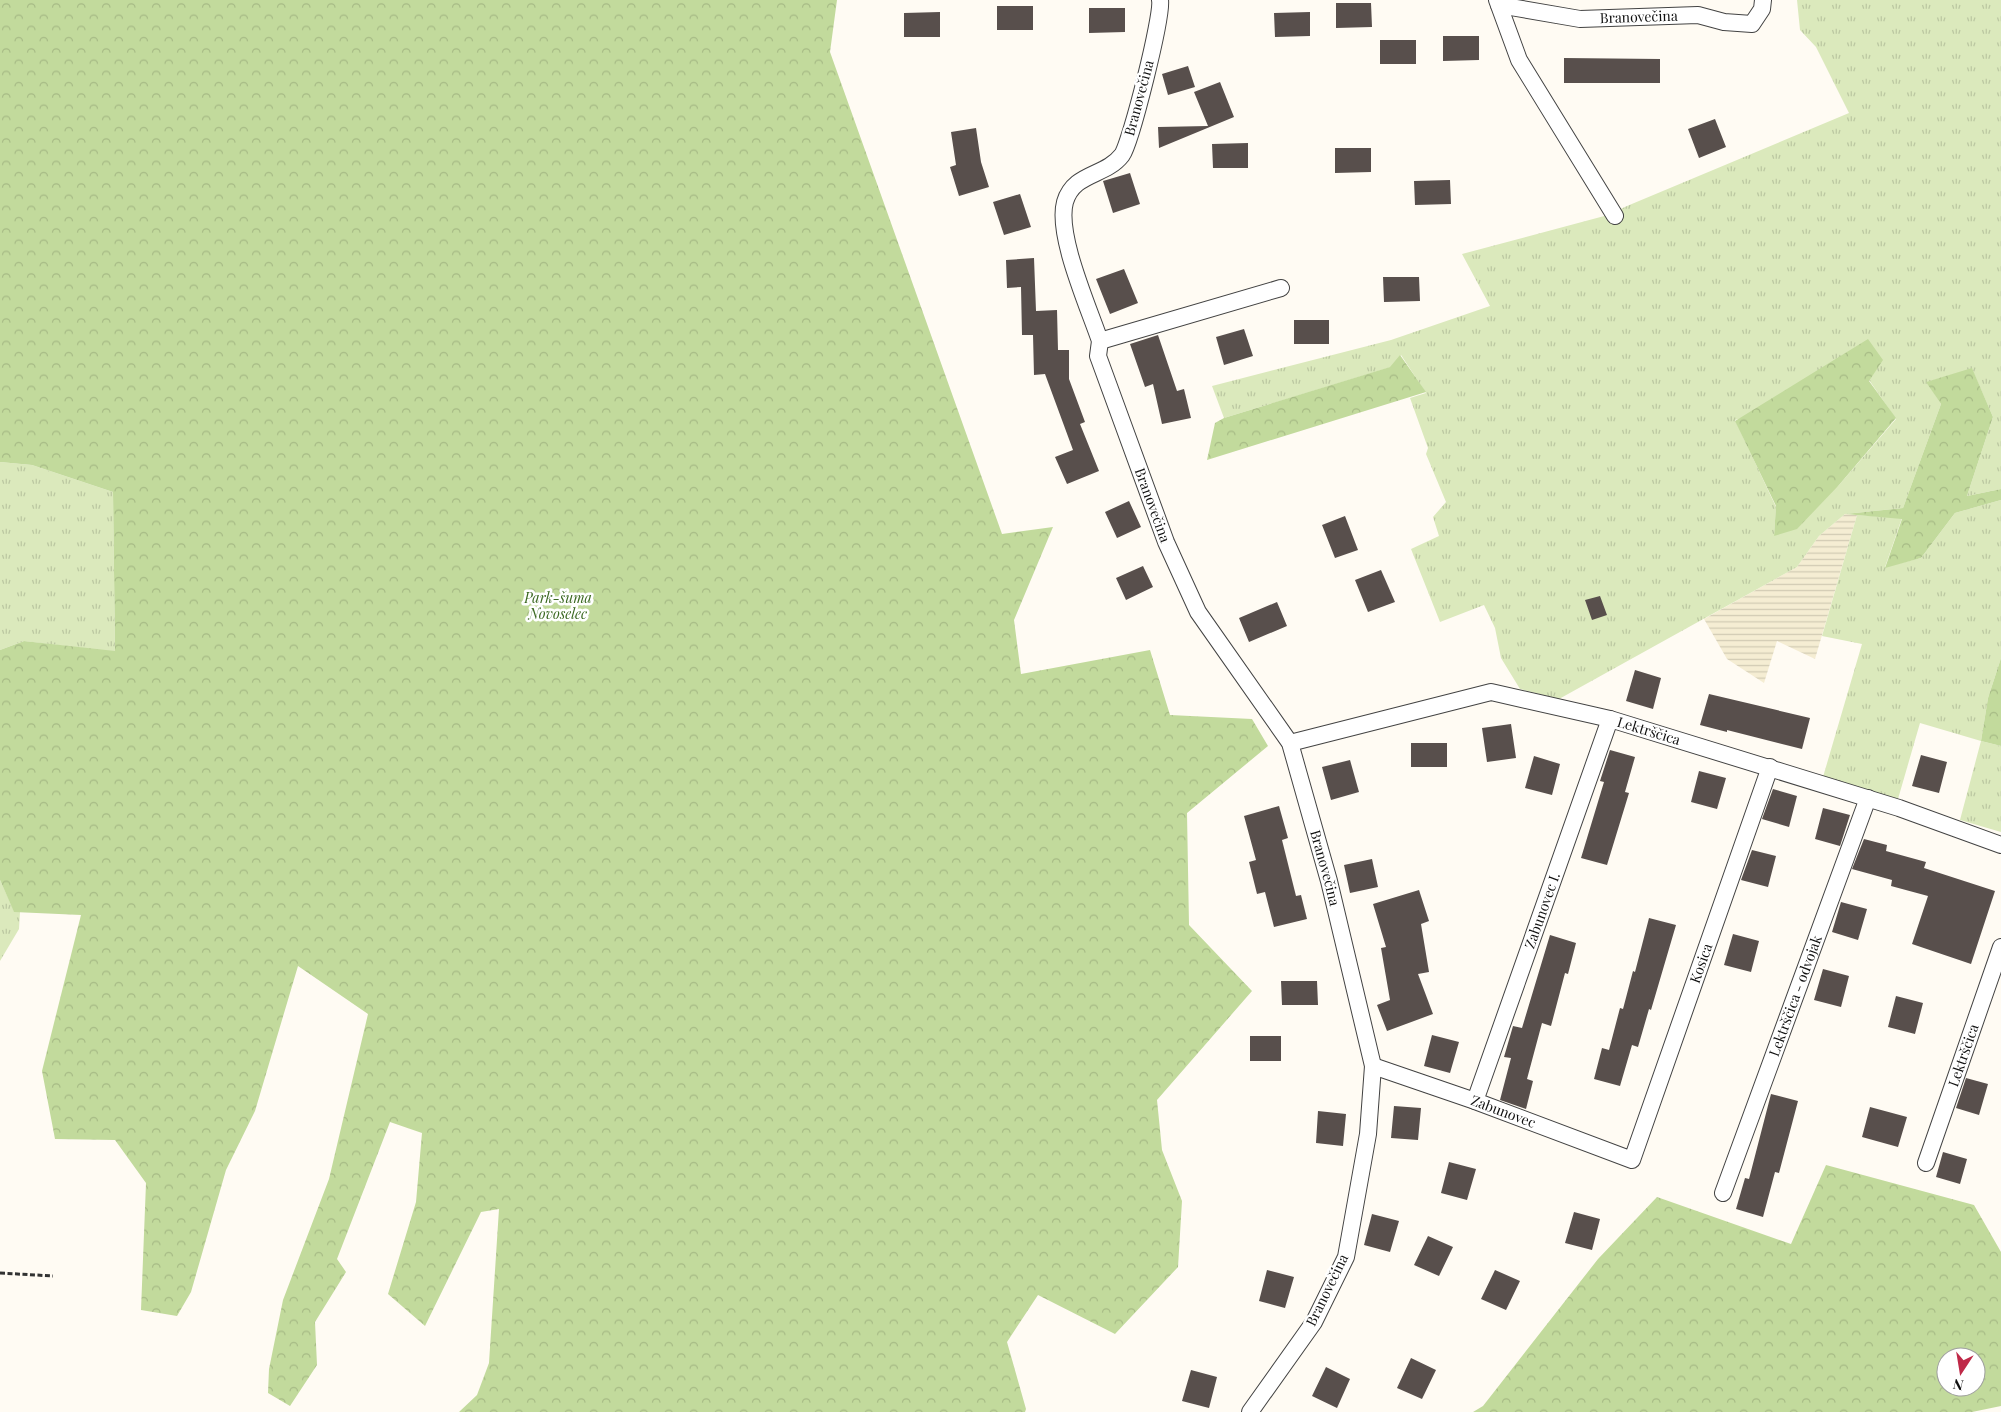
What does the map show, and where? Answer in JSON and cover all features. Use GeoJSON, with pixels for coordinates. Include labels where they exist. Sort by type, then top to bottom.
{"type":"FeatureCollection","features":[{"type":"Feature","properties":{"kind":"street","name":"Branovečina"},"geometry":{"type":"LineString","coordinates":[[1160,0],[1160,10],[1147,72],[1130,136],[1122,155],[1106,168],[1085,177],[1071,188],[1065,203],[1063,222],[1068,249],[1100,341],[1098,356],[1104,375],[1166,542],[1198,612],[1290,743],[1329,881],[1373,1066],[1368,1134],[1346,1257],[1314,1322],[1250,1412]]}},
{"type":"Feature","properties":{"kind":"street","name":"Branovečina"},"geometry":{"type":"LineString","coordinates":[[1498,3],[1580,19],[1698,15],[1724,22],[1752,24],[1762,8],[1763,0]]}},
{"type":"Feature","properties":{"kind":"street","name":"Branovečina"},"geometry":{"type":"LineString","coordinates":[[1498,3],[1520,60],[1615,216]]}},
{"type":"Feature","properties":{"kind":"street"},"geometry":{"type":"LineString","coordinates":[[1100,341],[1281,288]]}},
{"type":"Feature","properties":{"kind":"street","name":"Lektrščica"},"geometry":{"type":"LineString","coordinates":[[1290,743],[1491,692],[1610,719],[1868,798],[2001,845]]}},
{"type":"Feature","properties":{"kind":"street","name":"Zabunovec I."},"geometry":{"type":"LineString","coordinates":[[1475,1101],[1610,719]]}},
{"type":"Feature","properties":{"kind":"street","name":"Kosica"},"geometry":{"type":"LineString","coordinates":[[1632,1160],[1770,767]]}},
{"type":"Feature","properties":{"kind":"street","name":"Lektrščica - odvojak"},"geometry":{"type":"LineString","coordinates":[[1723,1193],[1868,798]]}},
{"type":"Feature","properties":{"kind":"street","name":"Lektrščica"},"geometry":{"type":"LineString","coordinates":[[1926,1164],[2001,947]]}},
{"type":"Feature","properties":{"kind":"street","name":"Zabunovec"},"geometry":{"type":"LineString","coordinates":[[1373,1066],[1475,1101],[1632,1160]]}},
{"type":"Feature","properties":{"kind":"path"},"geometry":{"type":"LineString","coordinates":[[0,1273],[53,1276]]}},
{"type":"Feature","properties":{"kind":"shaded area"},"geometry":{"type":"Polygon","coordinates":[[[1845,514],[1857,515],[1815,659],[1777,641],[1764,683],[1727,659],[1704,619],[1797,567],[1819,536],[1845,514]]]}},
{"type":"Feature","properties":{"kind":"green space","name":"Park-šuma Novoselec"},"geometry":{"type":"Polygon","coordinates":[[[0,0],[837,0],[830,52],[1002,534],[1053,527],[1014,620],[1021,674],[1150,650],[1170,715],[1252,719],[1268,746],[1187,813],[1189,925],[1252,991],[1157,1100],[1162,1150],[1182,1201],[1178,1267],[1115,1334],[1038,1295],[1007,1342],[1026,1409],[1025,1412],[459,1412],[477,1395],[489,1363],[499,1209],[481,1212],[425,1326],[388,1294],[416,1202],[422,1133],[390,1122],[337,1259],[346,1272],[315,1322],[317,1365],[290,1406],[268,1393],[269,1369],[283,1300],[329,1179],[368,1014],[298,966],[255,1111],[226,1170],[191,1292],[177,1316],[141,1310],[146,1183],[115,1140],[55,1139],[42,1071],[81,915],[14,912],[0,880],[0,650],[24,641],[115,651],[113,492],[32,465],[0,462],[0,0]]]}},
{"type":"Feature","properties":{"kind":"green space"},"geometry":{"type":"Polygon","coordinates":[[[1797,0],[2001,0],[2001,489],[1967,496],[1993,417],[1972,369],[1927,382],[1941,404],[1903,508],[1845,514],[1819,536],[1797,567],[1559,699],[1520,689],[1501,658],[1495,628],[1484,605],[1440,622],[1411,549],[1439,536],[1433,517],[1446,502],[1426,454],[1428,448],[1410,398],[1426,393],[1401,355],[1391,367],[1224,418],[1212,386],[1391,340],[1490,306],[1462,254],[1608,215],[1849,113],[1816,47],[1800,30],[1797,0]],[[1869,380],[1735,420],[1776,507],[1774,536],[1839,485],[1896,419],[1869,380]]]}},
{"type":"Feature","properties":{"kind":"green space"},"geometry":{"type":"Polygon","coordinates":[[[1868,339],[1883,360],[1869,381],[1896,418],[1839,485],[1797,529],[1774,536],[1776,506],[1735,421],[1868,339]]]}},
{"type":"Feature","properties":{"kind":"green space"},"geometry":{"type":"Polygon","coordinates":[[[1400,355],[1426,392],[1207,460],[1215,423],[1224,418],[1390,367],[1400,355]]]}},
{"type":"Feature","properties":{"kind":"green space"},"geometry":{"type":"Polygon","coordinates":[[[1972,368],[1993,417],[1967,496],[2001,489],[2001,500],[1955,513],[1921,558],[1885,568],[1902,519],[1845,514],[1903,508],[1941,404],[1926,382],[1972,368]]]}},
{"type":"Feature","properties":{"kind":"green space"},"geometry":{"type":"Polygon","coordinates":[[[0,462],[32,465],[113,492],[115,652],[24,641],[0,650],[0,462]]]}},
{"type":"Feature","properties":{"kind":"green space"},"geometry":{"type":"Polygon","coordinates":[[[2001,500],[2001,658],[1988,698],[1981,741],[1920,723],[1898,799],[1823,777],[1862,644],[1822,636],[1857,515],[1902,518],[1885,567],[1921,558],[1955,513],[2001,500]]]}},
{"type":"Feature","properties":{"kind":"green space"},"geometry":{"type":"Polygon","coordinates":[[[2001,658],[2001,746],[1981,741],[1988,698],[2001,658]]]}},
{"type":"Feature","properties":{"kind":"green space"},"geometry":{"type":"Polygon","coordinates":[[[1981,741],[2001,746],[2001,832],[1960,820],[1981,741]]]}},
{"type":"Feature","properties":{"kind":"green space"},"geometry":{"type":"Polygon","coordinates":[[[0,880],[14,911],[20,912],[19,929],[0,961],[0,880]]]}},
{"type":"Feature","properties":{"kind":"green space"},"geometry":{"type":"Polygon","coordinates":[[[1826,1165],[1974,1205],[2001,1252],[2001,1406],[1972,1412],[1473,1412],[1483,1406],[1598,1259],[1657,1197],[1791,1244],[1826,1165]]]}},
{"type":"Feature","properties":{"kind":"building"},"geometry":{"type":"Polygon","coordinates":[[[1336,3],[1371,3],[1372,27],[1336,28],[1336,3]]]}},
{"type":"Feature","properties":{"kind":"building"},"geometry":{"type":"Polygon","coordinates":[[[997,6],[1033,6],[1033,30],[997,30],[997,6]]]}},
{"type":"Feature","properties":{"kind":"building"},"geometry":{"type":"Polygon","coordinates":[[[1089,8],[1125,8],[1125,32],[1089,33],[1089,8]]]}},
{"type":"Feature","properties":{"kind":"building"},"geometry":{"type":"Polygon","coordinates":[[[940,12],[940,37],[904,37],[904,13],[940,12]]]}},
{"type":"Feature","properties":{"kind":"building"},"geometry":{"type":"Polygon","coordinates":[[[1310,12],[1310,36],[1275,37],[1274,13],[1310,12]]]}},
{"type":"Feature","properties":{"kind":"building"},"geometry":{"type":"Polygon","coordinates":[[[1443,36],[1479,36],[1479,60],[1443,61],[1443,36]]]}},
{"type":"Feature","properties":{"kind":"building"},"geometry":{"type":"Polygon","coordinates":[[[1380,40],[1416,40],[1416,64],[1380,64],[1380,40]]]}},
{"type":"Feature","properties":{"kind":"building"},"geometry":{"type":"Polygon","coordinates":[[[1564,58],[1660,59],[1660,83],[1564,83],[1564,58]]]}},
{"type":"Feature","properties":{"kind":"building"},"geometry":{"type":"Polygon","coordinates":[[[1188,66],[1195,87],[1168,95],[1162,74],[1188,66]]]}},
{"type":"Feature","properties":{"kind":"building"},"geometry":{"type":"Polygon","coordinates":[[[1220,82],[1234,117],[1159,148],[1158,127],[1208,126],[1194,92],[1220,82]]]}},
{"type":"Feature","properties":{"kind":"building"},"geometry":{"type":"Polygon","coordinates":[[[1715,119],[1726,147],[1699,158],[1688,129],[1715,119]]]}},
{"type":"Feature","properties":{"kind":"building"},"geometry":{"type":"Polygon","coordinates":[[[976,128],[981,162],[989,187],[959,196],[950,167],[956,165],[951,132],[976,128]]]}},
{"type":"Feature","properties":{"kind":"building"},"geometry":{"type":"Polygon","coordinates":[[[1248,143],[1248,168],[1213,168],[1212,144],[1248,143]]]}},
{"type":"Feature","properties":{"kind":"building"},"geometry":{"type":"Polygon","coordinates":[[[1335,148],[1371,148],[1371,172],[1335,173],[1335,148]]]}},
{"type":"Feature","properties":{"kind":"building"},"geometry":{"type":"Polygon","coordinates":[[[1130,173],[1140,204],[1113,213],[1103,181],[1130,173]]]}},
{"type":"Feature","properties":{"kind":"building"},"geometry":{"type":"Polygon","coordinates":[[[1450,180],[1451,204],[1415,205],[1414,181],[1450,180]]]}},
{"type":"Feature","properties":{"kind":"building"},"geometry":{"type":"Polygon","coordinates":[[[1020,194],[1031,227],[1004,235],[993,202],[1020,194]]]}},
{"type":"Feature","properties":{"kind":"building"},"geometry":{"type":"Polygon","coordinates":[[[1034,258],[1036,311],[1057,310],[1058,350],[1069,350],[1069,379],[1085,422],[1080,424],[1099,471],[1067,484],[1055,457],[1073,450],[1045,374],[1034,375],[1033,335],[1022,335],[1021,287],[1007,288],[1006,260],[1034,258]]]}},
{"type":"Feature","properties":{"kind":"building"},"geometry":{"type":"Polygon","coordinates":[[[1124,269],[1138,303],[1110,314],[1096,279],[1124,269]]]}},
{"type":"Feature","properties":{"kind":"building"},"geometry":{"type":"Polygon","coordinates":[[[1383,277],[1419,277],[1420,301],[1384,302],[1383,277]]]}},
{"type":"Feature","properties":{"kind":"building"},"geometry":{"type":"Polygon","coordinates":[[[1294,320],[1329,320],[1329,344],[1294,344],[1294,320]]]}},
{"type":"Feature","properties":{"kind":"building"},"geometry":{"type":"Polygon","coordinates":[[[1244,329],[1253,356],[1224,365],[1216,337],[1244,329]]]}},
{"type":"Feature","properties":{"kind":"building"},"geometry":{"type":"Polygon","coordinates":[[[1158,335],[1177,391],[1184,389],[1191,418],[1162,424],[1153,384],[1145,387],[1130,344],[1158,335]]]}},
{"type":"Feature","properties":{"kind":"building"},"geometry":{"type":"Polygon","coordinates":[[[1129,501],[1141,527],[1117,538],[1105,512],[1129,501]]]}},
{"type":"Feature","properties":{"kind":"building"},"geometry":{"type":"Polygon","coordinates":[[[1345,516],[1358,550],[1335,558],[1322,525],[1345,516]]]}},
{"type":"Feature","properties":{"kind":"building"},"geometry":{"type":"Polygon","coordinates":[[[1143,566],[1153,587],[1126,600],[1116,578],[1143,566]]]}},
{"type":"Feature","properties":{"kind":"building"},"geometry":{"type":"Polygon","coordinates":[[[1381,570],[1395,602],[1368,612],[1355,580],[1381,570]]]}},
{"type":"Feature","properties":{"kind":"building"},"geometry":{"type":"Polygon","coordinates":[[[1600,596],[1607,615],[1592,620],[1585,600],[1600,596]]]}},
{"type":"Feature","properties":{"kind":"building"},"geometry":{"type":"Polygon","coordinates":[[[1277,602],[1287,626],[1249,642],[1239,618],[1277,602]]]}},
{"type":"Feature","properties":{"kind":"building"},"geometry":{"type":"Polygon","coordinates":[[[1635,670],[1661,678],[1653,709],[1626,701],[1635,670]]]}},
{"type":"Feature","properties":{"kind":"building"},"geometry":{"type":"Polygon","coordinates":[[[1709,694],[1810,718],[1802,749],[1700,725],[1709,694]]]}},
{"type":"Feature","properties":{"kind":"building"},"geometry":{"type":"Polygon","coordinates":[[[1511,724],[1516,758],[1487,762],[1482,728],[1511,724]]]}},
{"type":"Feature","properties":{"kind":"building"},"geometry":{"type":"Polygon","coordinates":[[[1411,743],[1447,743],[1447,767],[1411,767],[1411,743]]]}},
{"type":"Feature","properties":{"kind":"building"},"geometry":{"type":"Polygon","coordinates":[[[1610,750],[1635,757],[1625,792],[1629,793],[1607,865],[1581,858],[1604,782],[1600,781],[1610,750]]]}},
{"type":"Feature","properties":{"kind":"building"},"geometry":{"type":"Polygon","coordinates":[[[1921,755],[1947,762],[1939,793],[1912,786],[1921,755]]]}},
{"type":"Feature","properties":{"kind":"building"},"geometry":{"type":"Polygon","coordinates":[[[1534,756],[1560,764],[1552,795],[1525,788],[1534,756]]]}},
{"type":"Feature","properties":{"kind":"building"},"geometry":{"type":"Polygon","coordinates":[[[1350,760],[1359,792],[1331,800],[1322,767],[1350,760]]]}},
{"type":"Feature","properties":{"kind":"building"},"geometry":{"type":"Polygon","coordinates":[[[1699,771],[1726,778],[1717,809],[1691,802],[1699,771]]]}},
{"type":"Feature","properties":{"kind":"building"},"geometry":{"type":"Polygon","coordinates":[[[1773,789],[1797,796],[1789,827],[1762,819],[1773,789]]]}},
{"type":"Feature","properties":{"kind":"building"},"geometry":{"type":"Polygon","coordinates":[[[1279,806],[1288,838],[1282,840],[1296,896],[1301,895],[1307,919],[1274,927],[1265,892],[1257,894],[1249,862],[1256,860],[1244,816],[1279,806]]]}},
{"type":"Feature","properties":{"kind":"building"},"geometry":{"type":"Polygon","coordinates":[[[1823,808],[1850,815],[1840,846],[1815,839],[1823,808]]]}},
{"type":"Feature","properties":{"kind":"building"},"geometry":{"type":"Polygon","coordinates":[[[1864,839],[1887,845],[1886,851],[1926,862],[1924,868],[1995,891],[1971,964],[1912,944],[1928,896],[1891,886],[1892,880],[1852,869],[1864,839]]]}},
{"type":"Feature","properties":{"kind":"building"},"geometry":{"type":"Polygon","coordinates":[[[1752,850],[1776,856],[1768,887],[1741,880],[1752,850]]]}},
{"type":"Feature","properties":{"kind":"building"},"geometry":{"type":"Polygon","coordinates":[[[1372,859],[1378,887],[1350,893],[1344,865],[1372,859]]]}},
{"type":"Feature","properties":{"kind":"building"},"geometry":{"type":"Polygon","coordinates":[[[1419,890],[1429,921],[1421,924],[1429,972],[1418,974],[1433,1014],[1387,1031],[1377,1005],[1390,1000],[1381,948],[1386,947],[1373,904],[1419,890]]]}},
{"type":"Feature","properties":{"kind":"building"},"geometry":{"type":"Polygon","coordinates":[[[1841,902],[1867,909],[1858,940],[1832,932],[1841,902]]]}},
{"type":"Feature","properties":{"kind":"building"},"geometry":{"type":"Polygon","coordinates":[[[1649,918],[1676,925],[1651,1010],[1649,1009],[1638,1047],[1632,1045],[1620,1086],[1594,1079],[1602,1048],[1609,1050],[1620,1008],[1623,1009],[1633,971],[1635,972],[1649,918]]]}},
{"type":"Feature","properties":{"kind":"building"},"geometry":{"type":"Polygon","coordinates":[[[1733,934],[1759,941],[1751,972],[1724,965],[1733,934]]]}},
{"type":"Feature","properties":{"kind":"building"},"geometry":{"type":"Polygon","coordinates":[[[1550,935],[1576,943],[1568,974],[1565,973],[1551,1026],[1542,1023],[1527,1079],[1533,1081],[1526,1109],[1500,1100],[1511,1058],[1504,1057],[1513,1026],[1522,1028],[1550,935]]]}},
{"type":"Feature","properties":{"kind":"building"},"geometry":{"type":"Polygon","coordinates":[[[1823,969],[1849,976],[1841,1007],[1814,1000],[1823,969]]]}},
{"type":"Feature","properties":{"kind":"building"},"geometry":{"type":"Polygon","coordinates":[[[1281,981],[1317,981],[1318,1005],[1282,1005],[1281,981]]]}},
{"type":"Feature","properties":{"kind":"building"},"geometry":{"type":"Polygon","coordinates":[[[1896,996],[1923,1003],[1915,1034],[1888,1027],[1896,996]]]}},
{"type":"Feature","properties":{"kind":"building"},"geometry":{"type":"Polygon","coordinates":[[[1432,1035],[1459,1042],[1450,1073],[1424,1066],[1432,1035]]]}},
{"type":"Feature","properties":{"kind":"building"},"geometry":{"type":"Polygon","coordinates":[[[1250,1036],[1281,1036],[1281,1061],[1250,1061],[1250,1036]]]}},
{"type":"Feature","properties":{"kind":"building"},"geometry":{"type":"Polygon","coordinates":[[[1966,1078],[1988,1084],[1979,1115],[1956,1108],[1966,1078]]]}},
{"type":"Feature","properties":{"kind":"building"},"geometry":{"type":"Polygon","coordinates":[[[1771,1094],[1798,1101],[1779,1173],[1775,1172],[1763,1217],[1736,1209],[1745,1178],[1749,1179],[1771,1094]]]}},
{"type":"Feature","properties":{"kind":"building"},"geometry":{"type":"Polygon","coordinates":[[[1394,1106],[1421,1108],[1418,1140],[1391,1138],[1394,1106]]]}},
{"type":"Feature","properties":{"kind":"building"},"geometry":{"type":"Polygon","coordinates":[[[1870,1107],[1907,1117],[1898,1147],[1862,1137],[1870,1107]]]}},
{"type":"Feature","properties":{"kind":"building"},"geometry":{"type":"Polygon","coordinates":[[[1318,1111],[1346,1114],[1343,1146],[1316,1143],[1318,1111]]]}},
{"type":"Feature","properties":{"kind":"building"},"geometry":{"type":"Polygon","coordinates":[[[1943,1152],[1967,1159],[1960,1184],[1936,1177],[1943,1152]]]}},
{"type":"Feature","properties":{"kind":"building"},"geometry":{"type":"Polygon","coordinates":[[[1449,1162],[1476,1169],[1467,1200],[1441,1193],[1449,1162]]]}},
{"type":"Feature","properties":{"kind":"building"},"geometry":{"type":"Polygon","coordinates":[[[1574,1212],[1600,1219],[1592,1250],[1565,1243],[1574,1212]]]}},
{"type":"Feature","properties":{"kind":"building"},"geometry":{"type":"Polygon","coordinates":[[[1372,1214],[1399,1221],[1390,1252],[1364,1245],[1372,1214]]]}},
{"type":"Feature","properties":{"kind":"building"},"geometry":{"type":"Polygon","coordinates":[[[1428,1236],[1453,1247],[1439,1276],[1414,1265],[1428,1236]]]}},
{"type":"Feature","properties":{"kind":"building"},"geometry":{"type":"Polygon","coordinates":[[[1267,1270],[1294,1277],[1285,1308],[1259,1301],[1267,1270]]]}},
{"type":"Feature","properties":{"kind":"building"},"geometry":{"type":"Polygon","coordinates":[[[1495,1270],[1520,1281],[1506,1310],[1481,1299],[1495,1270]]]}},
{"type":"Feature","properties":{"kind":"building"},"geometry":{"type":"Polygon","coordinates":[[[1411,1358],[1436,1370],[1422,1399],[1397,1388],[1411,1358]]]}},
{"type":"Feature","properties":{"kind":"building"},"geometry":{"type":"Polygon","coordinates":[[[1326,1367],[1350,1379],[1337,1408],[1312,1396],[1326,1367]]]}},
{"type":"Feature","properties":{"kind":"building"},"geometry":{"type":"Polygon","coordinates":[[[1191,1370],[1217,1377],[1209,1408],[1182,1401],[1191,1370]]]}}]}
